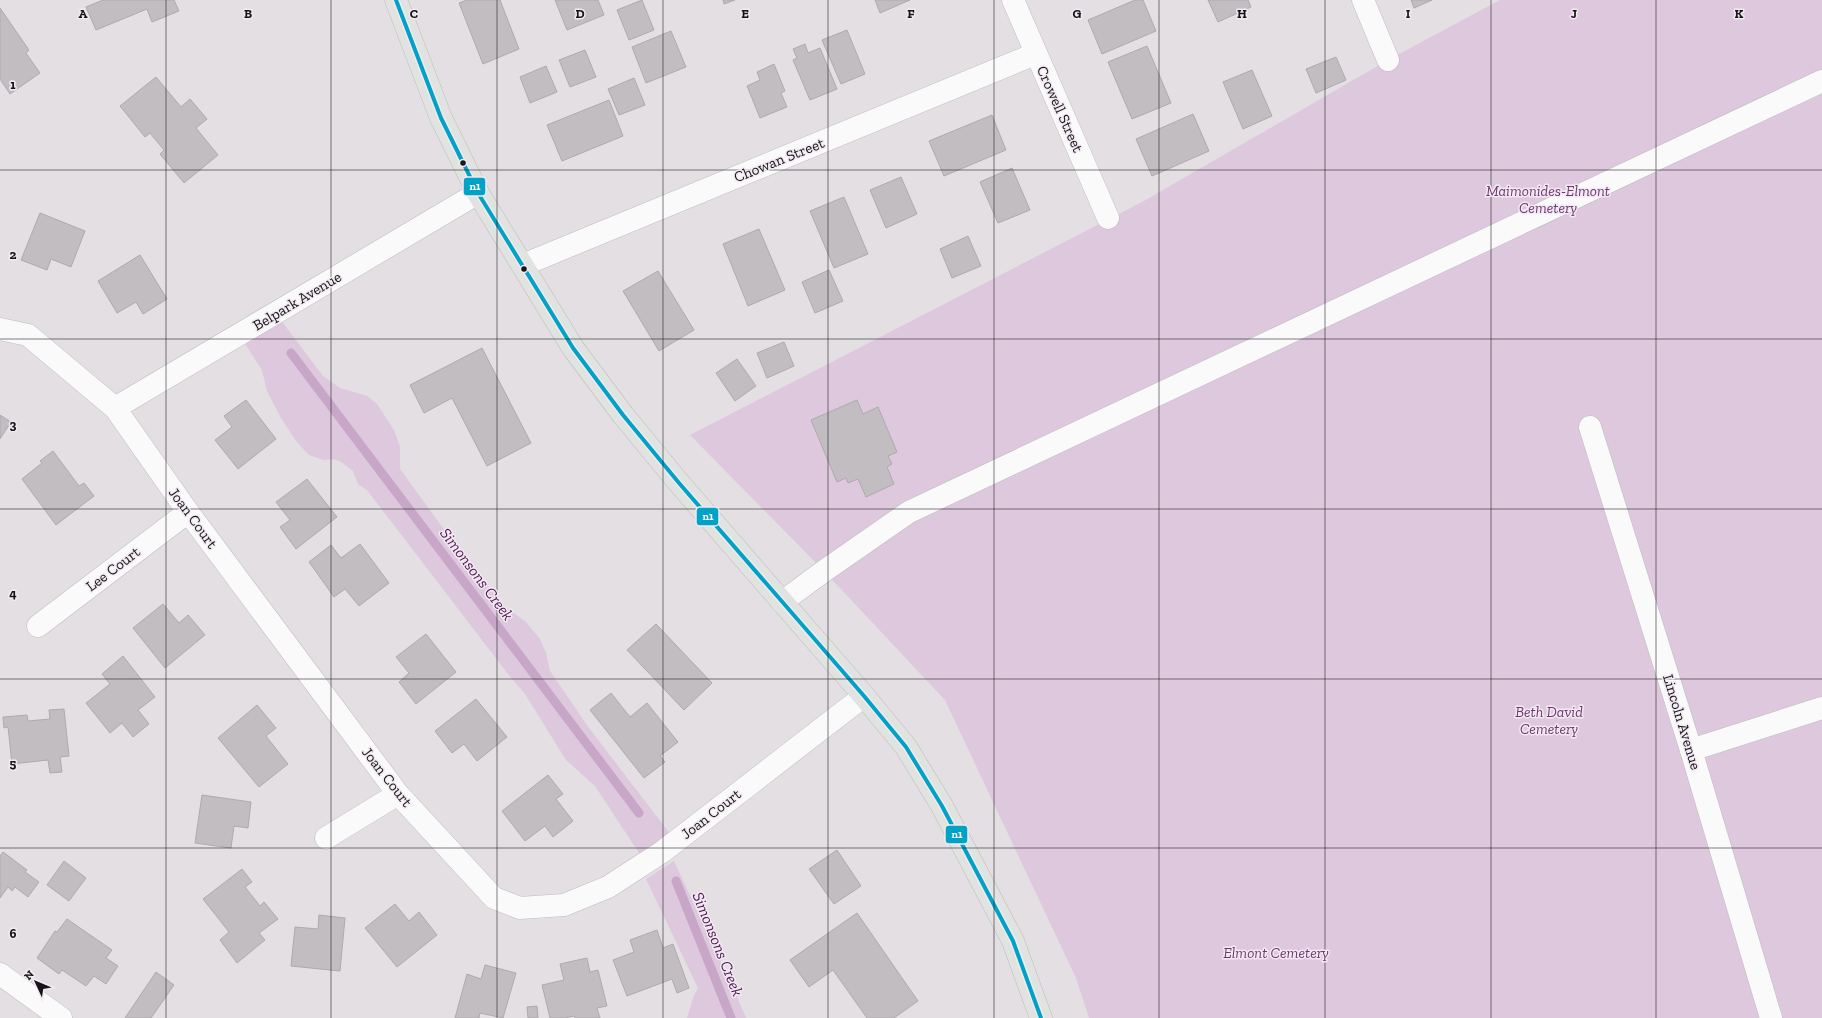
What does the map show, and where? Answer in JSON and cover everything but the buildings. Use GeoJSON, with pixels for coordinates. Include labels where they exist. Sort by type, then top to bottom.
{"type":"FeatureCollection","features":[{"type":"Feature","properties":{"kind":"main road"},"geometry":{"type":"LineString","coordinates":[[396,0],[441,118],[478,193],[573,348],[623,415],[679,483],[864,696],[906,747],[942,806],[1013,941],[1041,1018]]}},
{"type":"Feature","properties":{"kind":"street","name":"Crowell Street"},"geometry":{"type":"LineString","coordinates":[[1013,0],[1035,54],[1108,218]]}},
{"type":"Feature","properties":{"kind":"street"},"geometry":{"type":"LineString","coordinates":[[1363,0],[1388,60]]}},
{"type":"Feature","properties":{"kind":"street","name":"Chowan Street"},"geometry":{"type":"LineString","coordinates":[[523,265],[1035,54]]}},
{"type":"Feature","properties":{"kind":"street"},"geometry":{"type":"LineString","coordinates":[[782,602],[909,512],[1822,81]]}},
{"type":"Feature","properties":{"kind":"street","name":"Belpark Avenue"},"geometry":{"type":"LineString","coordinates":[[115,408],[478,193]]}},
{"type":"Feature","properties":{"kind":"street","name":"Joan Court"},"geometry":{"type":"LineString","coordinates":[[0,329],[28,335],[115,408],[188,512],[398,794],[494,898],[520,908],[564,905],[608,887],[662,852],[864,696]]}},
{"type":"Feature","properties":{"kind":"street","name":"Lincoln Avenue"},"geometry":{"type":"LineString","coordinates":[[1590,427],[1691,750],[1771,1018]]}},
{"type":"Feature","properties":{"kind":"street","name":"Lee Court"},"geometry":{"type":"LineString","coordinates":[[38,626],[188,512]]}},
{"type":"Feature","properties":{"kind":"street"},"geometry":{"type":"LineString","coordinates":[[1691,750],[1822,708]]}},
{"type":"Feature","properties":{"kind":"street"},"geometry":{"type":"LineString","coordinates":[[326,838],[398,794]]}},
{"type":"Feature","properties":{"kind":"street"},"geometry":{"type":"LineString","coordinates":[[0,974],[61,1018]]}},
{"type":"Feature","properties":{"kind":"green space"},"geometry":{"type":"Polygon","coordinates":[[[1500,0],[1822,0],[1822,1018],[1089,1018],[1076,978],[945,700],[824,571],[690,435],[1144,201],[1388,60],[1500,0]]]}},
{"type":"Feature","properties":{"kind":"green space"},"geometry":{"type":"Polygon","coordinates":[[[280,319],[323,376],[340,388],[367,396],[377,404],[394,430],[400,447],[400,469],[456,546],[495,595],[505,607],[526,622],[540,639],[546,653],[550,671],[589,728],[671,835],[641,856],[595,786],[566,760],[525,694],[367,490],[358,484],[353,471],[340,461],[332,459],[324,460],[309,455],[296,441],[281,418],[267,391],[262,370],[244,342],[280,319]]]}},
{"type":"Feature","properties":{"kind":"green space"},"geometry":{"type":"Polygon","coordinates":[[[674,861],[746,1018],[687,1018],[694,995],[698,988],[646,879],[674,861]]]}},
{"type":"Feature","properties":{"kind":"waterway","name":"Simonsons Creek"},"geometry":{"type":"LineString","coordinates":[[291,353],[639,813]]}},
{"type":"Feature","properties":{"kind":"waterway","name":"Simonsons Creek"},"geometry":{"type":"LineString","coordinates":[[676,881],[731,1018]]}},
{"type":"Feature","properties":{"kind":"transit line","name":"n1"},"geometry":{"type":"LineString","coordinates":[[396,0],[441,118],[478,193],[573,348],[623,415],[679,483],[864,696],[906,747],[942,806],[1013,941],[1041,1018]]}},
{"type":"Feature","properties":{"kind":"park label","name":"Maimonides-Elmont Cemetery"},"geometry":{"type":"Point","coordinates":[1548,200]}},
{"type":"Feature","properties":{"kind":"park label","name":"Beth David Cemetery"},"geometry":{"type":"Point","coordinates":[1549,720]}},
{"type":"Feature","properties":{"kind":"park label","name":"Elmont Cemetery"},"geometry":{"type":"Point","coordinates":[1276,953]}}]}
